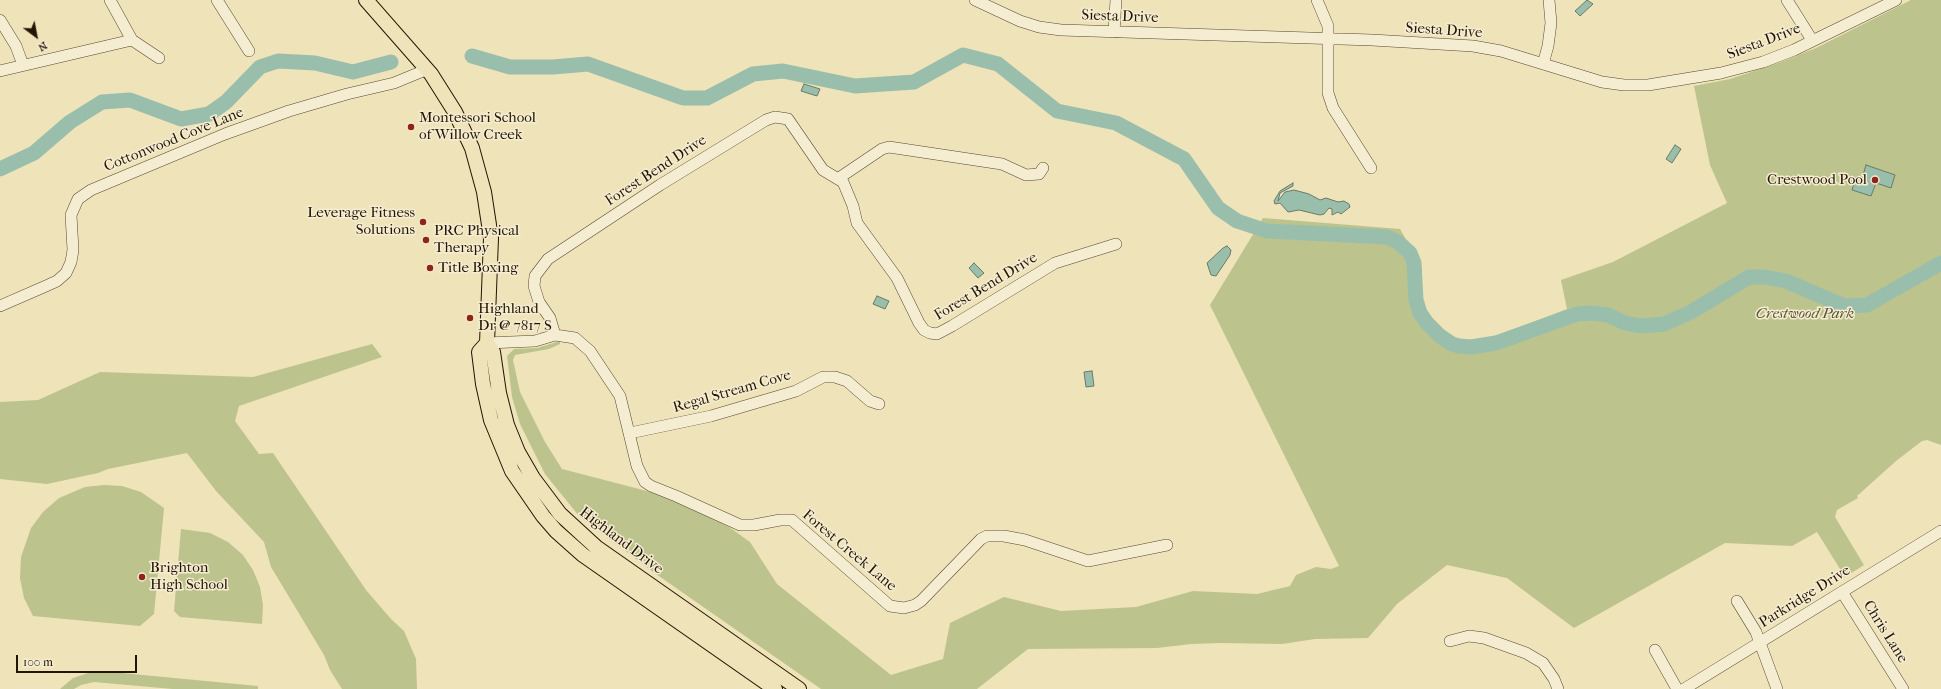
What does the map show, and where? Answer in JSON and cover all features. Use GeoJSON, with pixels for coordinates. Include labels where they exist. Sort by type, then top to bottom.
{"type":"FeatureCollection","features":[{"type":"Feature","properties":{"kind":"main road","name":"Highland Drive"},"geometry":{"type":"LineString","coordinates":[[366,0],[428,69],[448,99],[472,148],[484,192],[492,247],[487,343],[480,352],[480,360],[483,384],[491,420],[512,471],[543,516],[556,531],[583,555],[775,689]]}},
{"type":"Feature","properties":{"kind":"main road","name":"Highland Drive"},"geometry":{"type":"LineString","coordinates":[[487,343],[493,352],[498,393],[512,438],[533,478],[560,514],[596,547],[799,689]]}},
{"type":"Feature","properties":{"kind":"street"},"geometry":{"type":"LineString","coordinates":[[110,0],[132,40],[159,58]]}},
{"type":"Feature","properties":{"kind":"street"},"geometry":{"type":"LineString","coordinates":[[218,0],[249,51]]}},
{"type":"Feature","properties":{"kind":"street","name":"Siesta Drive"},"geometry":{"type":"LineString","coordinates":[[975,0],[1004,14],[1039,26],[1061,30],[1473,46],[1501,51],[1602,82],[1624,85],[1648,85],[1740,69],[1794,50],[1896,0]]}},
{"type":"Feature","properties":{"kind":"street"},"geometry":{"type":"LineString","coordinates":[[1114,32],[1116,0]]}},
{"type":"Feature","properties":{"kind":"street"},"geometry":{"type":"LineString","coordinates":[[1318,0],[1328,26],[1328,93],[1333,108],[1372,168]]}},
{"type":"Feature","properties":{"kind":"street"},"geometry":{"type":"LineString","coordinates":[[1543,64],[1548,46],[1551,24],[1549,0]]}},
{"type":"Feature","properties":{"kind":"street"},"geometry":{"type":"LineString","coordinates":[[1787,0],[1812,40]]}},
{"type":"Feature","properties":{"kind":"street"},"geometry":{"type":"LineString","coordinates":[[0,20],[16,46],[23,65]]}},
{"type":"Feature","properties":{"kind":"street"},"geometry":{"type":"LineString","coordinates":[[0,71],[132,40]]}},
{"type":"Feature","properties":{"kind":"street","name":"Cottonwood Cove Lane"},"geometry":{"type":"LineString","coordinates":[[0,306],[57,281],[66,273],[71,262],[73,250],[71,215],[78,199],[91,190],[225,134],[296,109],[347,94],[394,83],[428,69]]}},
{"type":"Feature","properties":{"kind":"street","name":"Forest Bend Drive"},"geometry":{"type":"LineString","coordinates":[[555,335],[550,318],[539,302],[534,286],[535,276],[548,259],[660,185],[766,120],[775,117],[788,119],[823,170],[830,176],[839,178],[847,190],[857,223],[897,278],[919,324],[930,334],[937,334],[952,326],[1055,263],[1116,244]]}},
{"type":"Feature","properties":{"kind":"street"},"geometry":{"type":"LineString","coordinates":[[839,178],[882,149],[889,147],[1002,164],[1026,175],[1039,174],[1043,168]]}},
{"type":"Feature","properties":{"kind":"street","name":"Forest Creek Lane"},"geometry":{"type":"LineString","coordinates":[[487,343],[530,342],[555,335],[575,338],[590,351],[620,396],[640,474],[645,482],[740,525],[754,525],[780,520],[792,520],[890,606],[910,607],[921,601],[981,539],[987,536],[1004,536],[1025,540],[1088,561],[1115,557],[1167,545]]}},
{"type":"Feature","properties":{"kind":"street","name":"Regal Stream Cove"},"geometry":{"type":"LineString","coordinates":[[630,433],[711,416],[796,391],[823,377],[835,377],[847,381],[870,401],[879,404]]}},
{"type":"Feature","properties":{"kind":"street","name":"Parkridge Drive"},"geometry":{"type":"LineString","coordinates":[[1684,689],[1941,530]]}},
{"type":"Feature","properties":{"kind":"street","name":"Chris Lane"},"geometry":{"type":"LineString","coordinates":[[1842,592],[1903,689]]}},
{"type":"Feature","properties":{"kind":"street"},"geometry":{"type":"LineString","coordinates":[[1736,601],[1756,632],[1778,689]]}},
{"type":"Feature","properties":{"kind":"street"},"geometry":{"type":"LineString","coordinates":[[1450,641],[1469,636],[1477,637],[1526,653],[1543,664],[1554,679],[1558,689]]}},
{"type":"Feature","properties":{"kind":"street"},"geometry":{"type":"LineString","coordinates":[[1655,650],[1678,689]]}},
{"type":"Feature","properties":{"kind":"green space","name":"Crestwood Park"},"geometry":{"type":"Polygon","coordinates":[[[1911,0],[1941,0],[1941,445],[1927,440],[1922,441],[1896,461],[1857,496],[1858,498],[1837,510],[1835,517],[1864,565],[1845,577],[1817,532],[1792,546],[1725,543],[1574,628],[1507,578],[1447,565],[1397,604],[1368,638],[1315,639],[1282,644],[1220,643],[1191,644],[1157,648],[1028,649],[977,689],[821,689],[656,574],[579,516],[545,474],[520,424],[512,397],[507,356],[514,349],[537,348],[560,341],[560,344],[549,349],[515,355],[513,360],[520,392],[545,442],[562,469],[670,497],[729,527],[750,542],[777,584],[891,675],[943,659],[950,623],[1004,597],[1061,611],[1136,607],[1193,591],[1257,594],[1290,586],[1296,575],[1316,567],[1331,569],[1339,566],[1210,305],[1263,218],[1400,229],[1422,268],[1420,290],[1421,310],[1460,344],[1494,337],[1567,309],[1561,280],[1613,262],[1727,203],[1710,165],[1694,86],[1730,79],[1781,62],[1816,48],[1911,0]]]}},
{"type":"Feature","properties":{"kind":"green space"},"geometry":{"type":"Polygon","coordinates":[[[372,344],[382,357],[239,406],[235,421],[259,454],[273,453],[366,590],[391,619],[404,631],[416,659],[417,689],[342,689],[330,670],[324,655],[271,567],[264,542],[216,491],[187,453],[108,469],[98,473],[47,484],[0,479],[0,402],[38,400],[100,372],[253,377],[372,344]]]}},
{"type":"Feature","properties":{"kind":"green space"},"geometry":{"type":"Polygon","coordinates":[[[104,485],[122,486],[141,492],[164,508],[154,614],[140,626],[33,616],[24,598],[20,578],[21,557],[31,528],[43,512],[59,498],[85,487],[104,485]]]}},
{"type":"Feature","properties":{"kind":"green space"},"geometry":{"type":"Polygon","coordinates":[[[181,529],[210,533],[228,542],[243,555],[253,570],[260,587],[263,605],[262,624],[180,617],[174,611],[181,529]]]}},
{"type":"Feature","properties":{"kind":"green space"},"geometry":{"type":"Polygon","coordinates":[[[94,671],[258,686],[258,689],[173,689],[94,682],[81,685],[74,689],[60,689],[73,678],[94,671]]]}},
{"type":"Feature","properties":{"kind":"shaded area"},"geometry":{"type":"Polygon","coordinates":[[[1587,0],[1593,4],[1580,16],[1575,11],[1587,0]]]}},
{"type":"Feature","properties":{"kind":"shaded area"},"geometry":{"type":"Polygon","coordinates":[[[804,84],[820,89],[817,96],[801,91],[804,84]]]}},
{"type":"Feature","properties":{"kind":"shaded area"},"geometry":{"type":"Polygon","coordinates":[[[1675,145],[1681,149],[1672,163],[1666,159],[1675,145]]]}},
{"type":"Feature","properties":{"kind":"shaded area"},"geometry":{"type":"Polygon","coordinates":[[[1866,165],[1895,175],[1891,188],[1876,183],[1871,196],[1852,190],[1856,177],[1862,179],[1866,165]]]}},
{"type":"Feature","properties":{"kind":"shaded area"},"geometry":{"type":"Polygon","coordinates":[[[1293,183],[1293,186],[1280,193],[1278,201],[1285,192],[1294,190],[1309,194],[1320,200],[1326,198],[1338,202],[1344,201],[1349,204],[1350,207],[1341,214],[1338,212],[1332,215],[1332,209],[1329,208],[1324,214],[1320,215],[1299,210],[1288,212],[1280,203],[1275,204],[1274,201],[1280,191],[1293,183]]]}},
{"type":"Feature","properties":{"kind":"shaded area"},"geometry":{"type":"Polygon","coordinates":[[[1227,246],[1231,250],[1230,255],[1216,276],[1211,275],[1207,263],[1227,246]]]}},
{"type":"Feature","properties":{"kind":"shaded area"},"geometry":{"type":"Polygon","coordinates":[[[974,263],[984,273],[978,278],[969,268],[974,263]]]}},
{"type":"Feature","properties":{"kind":"shaded area"},"geometry":{"type":"Polygon","coordinates":[[[877,296],[889,301],[885,309],[873,304],[877,296]]]}},
{"type":"Feature","properties":{"kind":"shaded area"},"geometry":{"type":"Polygon","coordinates":[[[1092,371],[1094,386],[1086,387],[1084,372],[1092,371]]]}},
{"type":"Feature","properties":{"kind":"waterway"},"geometry":{"type":"LineString","coordinates":[[472,56],[510,67],[553,67],[588,64],[683,98],[707,98],[753,74],[783,71],[855,86],[914,82],[963,55],[998,64],[1057,111],[1116,123],[1184,159],[1218,208],[1237,221],[1267,231],[1387,237],[1398,242],[1410,253],[1414,263],[1416,300],[1420,313],[1427,323],[1440,336],[1452,344],[1459,346],[1471,347],[1496,343],[1577,314],[1591,313],[1608,315],[1625,323],[1641,326],[1664,324],[1691,312],[1749,277],[1765,277],[1786,281],[1844,306],[1867,305],[1941,263]]}},
{"type":"Feature","properties":{"kind":"waterway"},"geometry":{"type":"LineString","coordinates":[[0,169],[34,153],[70,122],[102,102],[130,100],[181,119],[209,114],[226,102],[260,67],[278,61],[315,63],[353,72],[391,62]]}},
{"type":"Feature","properties":{"kind":"place","name":"Montessori School of Willow Creek"},"geometry":{"type":"Point","coordinates":[411,127]}},
{"type":"Feature","properties":{"kind":"place","name":"Crestwood Pool"},"geometry":{"type":"Point","coordinates":[1875,180]}},
{"type":"Feature","properties":{"kind":"place","name":"Leverage Fitness Solutions"},"geometry":{"type":"Point","coordinates":[423,222]}},
{"type":"Feature","properties":{"kind":"place","name":"PRC Physical Therapy"},"geometry":{"type":"Point","coordinates":[426,240]}},
{"type":"Feature","properties":{"kind":"place","name":"Title Boxing"},"geometry":{"type":"Point","coordinates":[430,268]}},
{"type":"Feature","properties":{"kind":"place","name":"Highland Dr @ 7817 S"},"geometry":{"type":"Point","coordinates":[470,318]}},
{"type":"Feature","properties":{"kind":"place","name":"Brighton High School"},"geometry":{"type":"Point","coordinates":[142,577]}}]}
